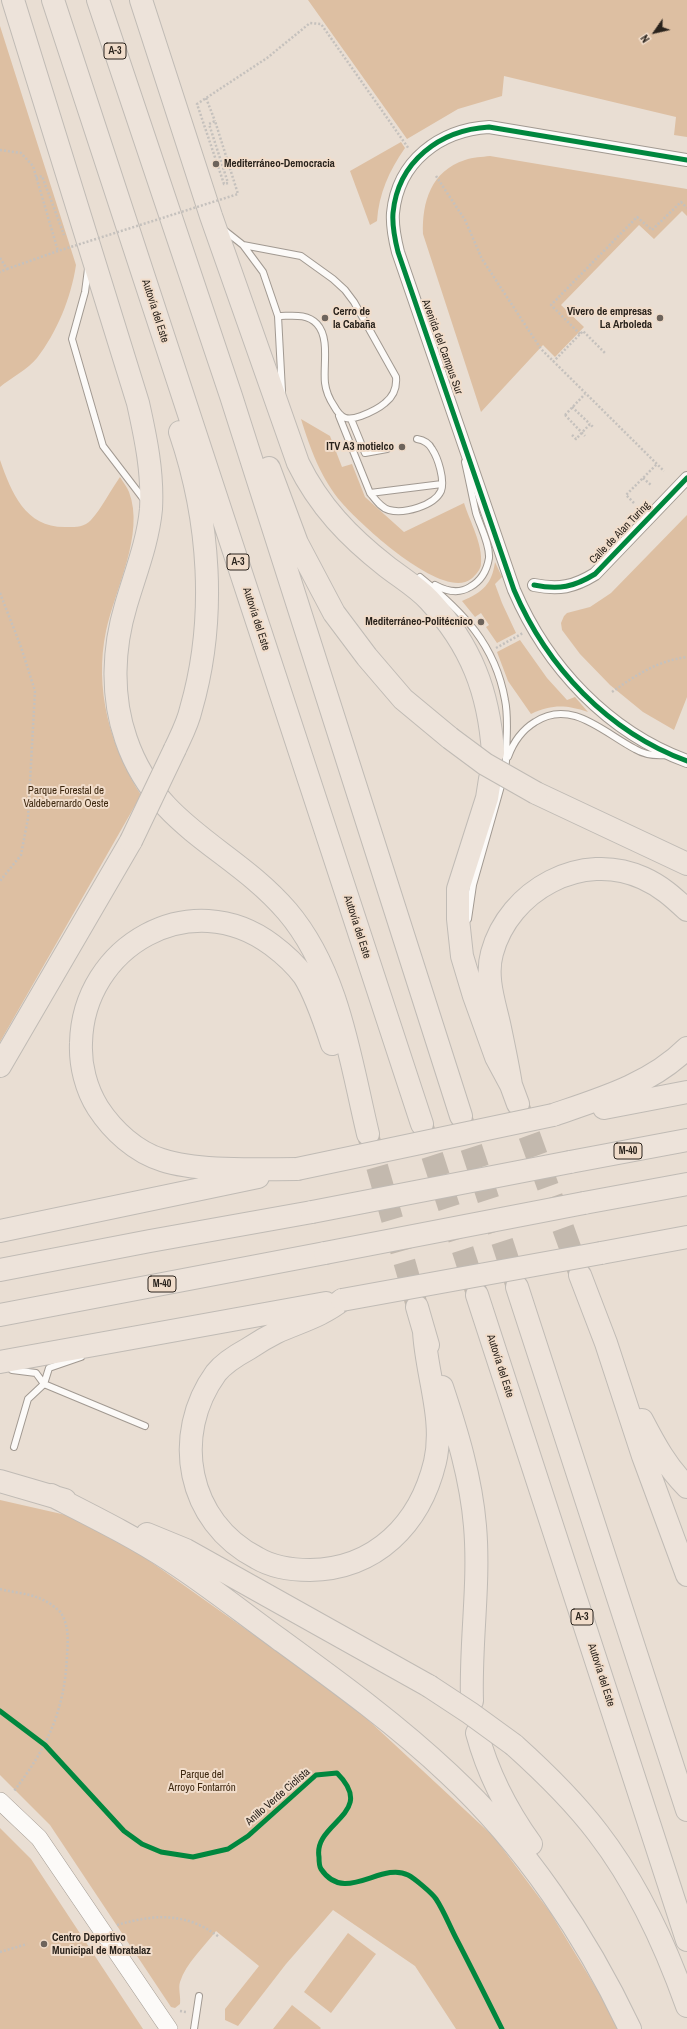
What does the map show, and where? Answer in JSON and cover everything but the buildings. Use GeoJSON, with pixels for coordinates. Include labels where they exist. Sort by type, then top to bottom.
{"type":"FeatureCollection","features":[{"type":"Feature","properties":{"kind":"highway"},"geometry":{"type":"LineString","coordinates":[[13,0],[138,403],[149,454],[150,510],[141,557],[118,634],[115,667],[118,708],[126,739],[140,771],[164,804],[205,842],[269,892],[302,931],[326,976],[335,1004],[368,1134],[342,1073],[325,1022],[304,976],[283,954],[262,938],[240,927],[216,920],[194,920],[173,924],[132,944],[106,969],[94,987],[86,1005],[81,1028],[80,1051],[84,1074],[94,1102],[117,1132],[135,1147],[161,1160],[186,1166],[296,1169]]}},
{"type":"Feature","properties":{"kind":"highway"},"geometry":{"type":"LineString","coordinates":[[0,1066],[131,841],[175,749],[191,710],[204,645],[208,608],[208,572],[199,508],[184,443],[54,48],[42,0]]}},
{"type":"Feature","properties":{"kind":"highway","name":"Autovía del Este"},"geometry":{"type":"LineString","coordinates":[[53,0],[422,1124]]}},
{"type":"Feature","properties":{"kind":"highway","name":"A-3"},"geometry":{"type":"LineString","coordinates":[[98,0],[231,396],[461,1116]]}},
{"type":"Feature","properties":{"kind":"highway"},"geometry":{"type":"LineString","coordinates":[[141,0],[212,216],[286,430],[308,484],[340,526],[361,546],[428,599],[460,639],[470,656],[484,689],[500,757]]}},
{"type":"Feature","properties":{"kind":"highway"},"geometry":{"type":"LineString","coordinates":[[231,396],[262,452],[297,543],[334,613],[367,657],[403,699],[450,738],[485,764],[536,793],[687,864]]}},
{"type":"Feature","properties":{"kind":"highway"},"geometry":{"type":"LineString","coordinates":[[490,779],[487,798],[458,889],[458,920],[462,956],[474,996],[496,1057],[515,1094],[490,989],[491,954],[505,922],[522,901],[542,885],[560,876],[582,870],[609,869],[642,877],[667,890],[687,910]]}},
{"type":"Feature","properties":{"kind":"highway"},"geometry":{"type":"LineString","coordinates":[[553,1115],[617,1092],[639,1082],[676,1059],[687,1048]]}},
{"type":"Feature","properties":{"kind":"highway"},"geometry":{"type":"LineString","coordinates":[[0,1231],[553,1115],[687,1092]]}},
{"type":"Feature","properties":{"kind":"highway","name":"M-40"},"geometry":{"type":"LineString","coordinates":[[0,1270],[687,1140]]}},
{"type":"Feature","properties":{"kind":"highway","name":"M-40"},"geometry":{"type":"LineString","coordinates":[[0,1316],[687,1184]]}},
{"type":"Feature","properties":{"kind":"highway"},"geometry":{"type":"LineString","coordinates":[[4,1366],[116,1340],[687,1237]]}},
{"type":"Feature","properties":{"kind":"highway"},"geometry":{"type":"LineString","coordinates":[[600,1253],[687,1246]]}},
{"type":"Feature","properties":{"kind":"highway"},"geometry":{"type":"LineString","coordinates":[[580,1275],[606,1343],[643,1456],[687,1575]]}},
{"type":"Feature","properties":{"kind":"highway"},"geometry":{"type":"LineString","coordinates":[[517,1287],[687,1810]]}},
{"type":"Feature","properties":{"kind":"highway","name":"Autovía del Este"},"geometry":{"type":"LineString","coordinates":[[477,1295],[687,1940]]}},
{"type":"Feature","properties":{"kind":"highway"},"geometry":{"type":"LineString","coordinates":[[342,1300],[330,1309],[277,1332],[234,1357],[217,1372],[197,1408],[191,1428],[190,1450],[192,1475],[201,1498],[211,1517],[224,1534],[239,1548],[258,1559],[278,1566],[301,1570],[326,1570],[346,1565],[366,1557],[385,1545],[403,1528],[416,1509],[428,1486],[435,1460],[437,1434],[436,1420],[425,1351],[424,1331]]}},
{"type":"Feature","properties":{"kind":"highway"},"geometry":{"type":"LineString","coordinates":[[417,1307],[454,1423],[469,1480],[475,1526],[476,1572],[471,1661],[472,1701]]}},
{"type":"Feature","properties":{"kind":"highway"},"geometry":{"type":"LineString","coordinates":[[606,1343],[632,1402],[660,1454],[687,1487]]}},
{"type":"Feature","properties":{"kind":"highway"},"geometry":{"type":"LineString","coordinates":[[0,1481],[51,1495],[186,1550],[429,1686],[514,1745],[573,1802],[598,1833],[623,1869],[649,1914],[672,1963],[687,2006]]}},
{"type":"Feature","properties":{"kind":"highway"},"geometry":{"type":"LineString","coordinates":[[51,1495],[126,1533],[172,1562],[382,1715],[451,1775],[504,1832],[558,1904],[594,1960],[630,2029]]}},
{"type":"Feature","properties":{"kind":"highway"},"geometry":{"type":"LineString","coordinates":[[477,1733],[485,1763],[513,1819],[567,1893],[597,1940],[623,1985],[643,2029]]}},
{"type":"Feature","properties":{"kind":"street","name":"Avenida del Campus Sur"},"geometry":{"type":"LineString","coordinates":[[687,160],[489,127],[471,128],[454,133],[433,144],[418,158],[410,168],[397,194],[393,213],[394,232],[398,252],[452,404],[514,590],[533,628],[564,672],[588,699],[615,721],[651,745],[670,755],[687,761]]}},
{"type":"Feature","properties":{"kind":"street","name":"Calle de Alan Turing"},"geometry":{"type":"LineString","coordinates":[[534,585],[556,589],[583,581],[595,574],[687,478]]}},
{"type":"Feature","properties":{"kind":"street"},"geometry":{"type":"LineString","coordinates":[[7,1796],[40,1838],[168,2029]]}},
{"type":"Feature","properties":{"kind":"lane"},"geometry":{"type":"LineString","coordinates":[[212,216],[227,233],[243,245],[263,272],[278,316],[279,354],[286,430]]}},
{"type":"Feature","properties":{"kind":"lane"},"geometry":{"type":"LineString","coordinates":[[243,245],[301,256],[333,279],[345,290],[354,302],[396,377],[396,386],[394,394],[385,404],[371,412],[351,419],[343,418],[338,414]]}},
{"type":"Feature","properties":{"kind":"lane"},"geometry":{"type":"LineString","coordinates":[[90,249],[84,292],[72,339],[103,446],[150,510]]}},
{"type":"Feature","properties":{"kind":"lane"},"geometry":{"type":"LineString","coordinates":[[278,316],[306,316],[317,323],[322,330],[324,342],[325,385],[331,402],[338,414],[370,493],[378,503],[388,510],[421,507],[429,504],[436,498],[442,484],[438,462],[432,448],[424,440],[417,439]]}},
{"type":"Feature","properties":{"kind":"lane"},"geometry":{"type":"LineString","coordinates":[[452,404],[472,498],[489,556],[487,568],[474,585],[466,590],[457,592],[441,588],[418,576],[462,613],[482,638],[500,678],[505,700],[500,757],[502,786],[473,884],[462,956]]}},
{"type":"Feature","properties":{"kind":"lane"},"geometry":{"type":"LineString","coordinates":[[351,419],[366,453],[387,449]]}},
{"type":"Feature","properties":{"kind":"lane"},"geometry":{"type":"LineString","coordinates":[[370,493],[442,484]]}},
{"type":"Feature","properties":{"kind":"lane"},"geometry":{"type":"LineString","coordinates":[[340,526],[380,551]]}},
{"type":"Feature","properties":{"kind":"lane"},"geometry":{"type":"LineString","coordinates":[[500,757],[511,748],[529,726],[542,717],[556,713],[577,715],[636,750],[655,756],[670,755]]}},
{"type":"Feature","properties":{"kind":"lane"},"geometry":{"type":"LineString","coordinates":[[14,1447],[28,1400],[44,1384],[49,1368],[67,1363],[116,1340]]}},
{"type":"Feature","properties":{"kind":"lane"},"geometry":{"type":"LineString","coordinates":[[4,1366],[36,1373],[44,1384],[145,1426]]}},
{"type":"Feature","properties":{"kind":"lane"},"geometry":{"type":"LineString","coordinates":[[194,2029],[200,1996]]}},
{"type":"Feature","properties":{"kind":"path"},"geometry":{"type":"LineString","coordinates":[[215,121],[209,124],[228,183],[224,184],[197,104],[267,58],[310,23],[321,24],[410,149]]}},
{"type":"Feature","properties":{"kind":"path"},"geometry":{"type":"LineString","coordinates":[[0,272],[58,251],[238,194],[215,121],[206,98]]}},
{"type":"Feature","properties":{"kind":"path"},"geometry":{"type":"LineString","coordinates":[[0,150],[21,153],[33,166],[58,251]]}},
{"type":"Feature","properties":{"kind":"path"},"geometry":{"type":"LineString","coordinates":[[36,178],[42,176],[64,235]]}},
{"type":"Feature","properties":{"kind":"path"},"geometry":{"type":"LineString","coordinates":[[436,176],[465,220],[482,259],[533,337],[553,362],[664,471]]}},
{"type":"Feature","properties":{"kind":"path"},"geometry":{"type":"LineString","coordinates":[[580,334],[551,304],[637,217],[652,230],[681,202],[687,208]]}},
{"type":"Feature","properties":{"kind":"path"},"geometry":{"type":"LineString","coordinates":[[0,258],[7,269]]}},
{"type":"Feature","properties":{"kind":"path"},"geometry":{"type":"LineString","coordinates":[[553,362],[583,331],[605,353]]}},
{"type":"Feature","properties":{"kind":"path"},"geometry":{"type":"LineString","coordinates":[[585,436],[565,415],[586,394]]}},
{"type":"Feature","properties":{"kind":"path"},"geometry":{"type":"LineString","coordinates":[[572,407],[594,428]]}},
{"type":"Feature","properties":{"kind":"path"},"geometry":{"type":"LineString","coordinates":[[572,435],[576,439],[590,424]]}},
{"type":"Feature","properties":{"kind":"path"},"geometry":{"type":"LineString","coordinates":[[634,503],[626,495],[657,464]]}},
{"type":"Feature","properties":{"kind":"path"},"geometry":{"type":"LineString","coordinates":[[643,478],[651,485]]}},
{"type":"Feature","properties":{"kind":"path"},"geometry":{"type":"LineString","coordinates":[[0,593],[21,647],[34,692],[28,818],[21,855],[0,881]]}},
{"type":"Feature","properties":{"kind":"path"},"geometry":{"type":"LineString","coordinates":[[496,648],[526,632]]}},
{"type":"Feature","properties":{"kind":"path"},"geometry":{"type":"LineString","coordinates":[[612,692],[647,668],[671,660],[687,657]]}},
{"type":"Feature","properties":{"kind":"path"},"geometry":{"type":"LineString","coordinates":[[0,1589],[29,1594],[43,1599],[61,1612],[68,1634],[64,1694],[56,1718],[45,1745],[32,1767],[7,1796]]}},
{"type":"Feature","properties":{"kind":"path"},"geometry":{"type":"LineString","coordinates":[[39,1741],[50,1751]]}},
{"type":"Feature","properties":{"kind":"path"},"geometry":{"type":"LineString","coordinates":[[112,1927],[141,1918],[171,1916],[206,1928],[219,1937]]}},
{"type":"Feature","properties":{"kind":"path"},"geometry":{"type":"LineString","coordinates":[[0,1952],[27,1944]]}},
{"type":"Feature","properties":{"kind":"path"},"geometry":{"type":"LineString","coordinates":[[180,2011],[186,2012]]}},
{"type":"Feature","properties":{"kind":"green space"},"geometry":{"type":"Polygon","coordinates":[[[308,0],[687,0],[687,137],[674,135],[676,117],[504,76],[502,96],[458,109],[407,139],[308,0]]]}},
{"type":"Feature","properties":{"kind":"green space"},"geometry":{"type":"Polygon","coordinates":[[[0,26],[76,265],[67,302],[51,337],[37,358],[29,366],[0,387],[0,26]]]}},
{"type":"Feature","properties":{"kind":"green space"},"geometry":{"type":"Polygon","coordinates":[[[401,142],[405,148],[394,165],[386,183],[380,201],[377,221],[370,225],[350,171],[401,142]]]}},
{"type":"Feature","properties":{"kind":"green space"},"geometry":{"type":"Polygon","coordinates":[[[490,156],[687,189],[687,216],[682,211],[654,239],[639,225],[561,305],[584,327],[555,357],[543,345],[481,412],[423,234],[423,222],[424,210],[431,189],[444,172],[453,165],[465,160],[490,156]]]}},
{"type":"Feature","properties":{"kind":"green space"},"geometry":{"type":"Polygon","coordinates":[[[301,419],[330,436],[342,467],[352,464],[365,497],[404,532],[464,503],[476,533],[480,549],[481,566],[476,574],[471,579],[458,583],[442,580],[403,558],[384,543],[342,503],[328,484],[312,452],[301,419]]]}},
{"type":"Feature","properties":{"kind":"green space","name":"Parque Forestal de Valdebernardo Oeste"},"geometry":{"type":"Polygon","coordinates":[[[0,460],[10,485],[23,507],[31,516],[41,522],[54,526],[77,527],[89,522],[99,510],[120,477],[129,492],[133,508],[131,543],[127,562],[106,631],[102,674],[107,716],[113,737],[130,776],[141,795],[0,1042],[0,460]]]}},
{"type":"Feature","properties":{"kind":"green space"},"geometry":{"type":"Polygon","coordinates":[[[687,515],[687,697],[674,730],[643,712],[610,685],[580,654],[562,630],[561,623],[567,613],[590,607],[611,593],[687,515]]]}},
{"type":"Feature","properties":{"kind":"green space"},"geometry":{"type":"Polygon","coordinates":[[[495,562],[502,577],[495,584],[516,633],[497,643],[486,627],[489,625],[481,613],[475,617],[462,601],[481,591],[489,582],[494,570],[495,562]]]}},
{"type":"Feature","properties":{"kind":"green space"},"geometry":{"type":"Polygon","coordinates":[[[520,640],[547,678],[567,700],[575,697],[588,712],[566,707],[553,707],[531,714],[508,681],[497,652],[520,640]]]}},
{"type":"Feature","properties":{"kind":"green space","name":"Parque del Arroyo Fontarrón"},"geometry":{"type":"Polygon","coordinates":[[[0,1500],[66,1515],[137,1552],[351,1704],[494,1837],[550,1912],[601,1996],[618,2029],[456,2029],[415,1966],[333,1910],[286,1964],[238,2026],[225,2020],[225,2009],[259,1966],[216,1931],[186,1968],[179,1984],[180,2004],[175,2008],[171,2007],[50,1825],[0,1775],[0,1500]]]}},
{"type":"Feature","properties":{"kind":"green space","name":"Centro Deportivo Municipal de Moratalaz"},"geometry":{"type":"Polygon","coordinates":[[[0,1828],[31,1859],[143,2029],[0,2029],[0,1828]]]}},
{"type":"Feature","properties":{"kind":"green space"},"geometry":{"type":"Polygon","coordinates":[[[348,1933],[376,1954],[331,2013],[304,1992],[348,1933]]]}},
{"type":"Feature","properties":{"kind":"green space"},"geometry":{"type":"Polygon","coordinates":[[[292,2005],[321,2028],[273,2029],[292,2005]]]}},
{"type":"Feature","properties":{"kind":"tunnel"},"geometry":{"type":"LineString","coordinates":[[518,1104],[580,1275]]}},
{"type":"Feature","properties":{"kind":"tunnel"},"geometry":{"type":"LineString","coordinates":[[461,1116],[517,1287]]}},
{"type":"Feature","properties":{"kind":"tunnel"},"geometry":{"type":"LineString","coordinates":[[422,1124],[477,1294]]}},
{"type":"Feature","properties":{"kind":"tunnel"},"geometry":{"type":"LineString","coordinates":[[368,1135],[417,1306]]}},
{"type":"Feature","properties":{"kind":"cycle path"},"geometry":{"type":"LineString","coordinates":[[687,160],[489,127],[471,129],[454,134],[438,142],[424,152],[403,178],[397,194],[393,213],[394,233],[398,252],[514,590],[528,618],[544,645],[562,670],[583,694],[631,733],[658,748],[687,761]]}},
{"type":"Feature","properties":{"kind":"cycle path"},"geometry":{"type":"LineString","coordinates":[[534,585],[551,587],[573,585],[595,574],[687,478]]}},
{"type":"Feature","properties":{"kind":"cycle path","name":"Anillo Verde Ciclista"},"geometry":{"type":"LineString","coordinates":[[0,1711],[45,1745],[124,1831],[142,1844],[161,1852],[193,1857],[228,1849],[248,1836],[316,1775],[337,1773],[348,1787],[351,1798],[348,1808],[325,1835],[320,1845],[319,1862],[321,1869],[331,1879],[341,1883],[352,1883],[386,1873],[397,1872],[408,1875],[427,1890],[436,1899],[442,1909],[502,2029]]}},
{"type":"Feature","properties":{"kind":"place","name":"Mediterráneo-Democracia"},"geometry":{"type":"Point","coordinates":[216,164]}},
{"type":"Feature","properties":{"kind":"place","name":"Cerro de la Cabaña"},"geometry":{"type":"Point","coordinates":[325,318]}},
{"type":"Feature","properties":{"kind":"place","name":"Vivero de empresas La Arboleda"},"geometry":{"type":"Point","coordinates":[660,318]}},
{"type":"Feature","properties":{"kind":"place","name":"ITV A3 motielco"},"geometry":{"type":"Point","coordinates":[402,447]}},
{"type":"Feature","properties":{"kind":"place","name":"Mediterráneo-Politécnico"},"geometry":{"type":"Point","coordinates":[481,622]}},
{"type":"Feature","properties":{"kind":"place","name":"Centro Deportivo Municipal de Moratalaz"},"geometry":{"type":"Point","coordinates":[44,1944]}}]}
